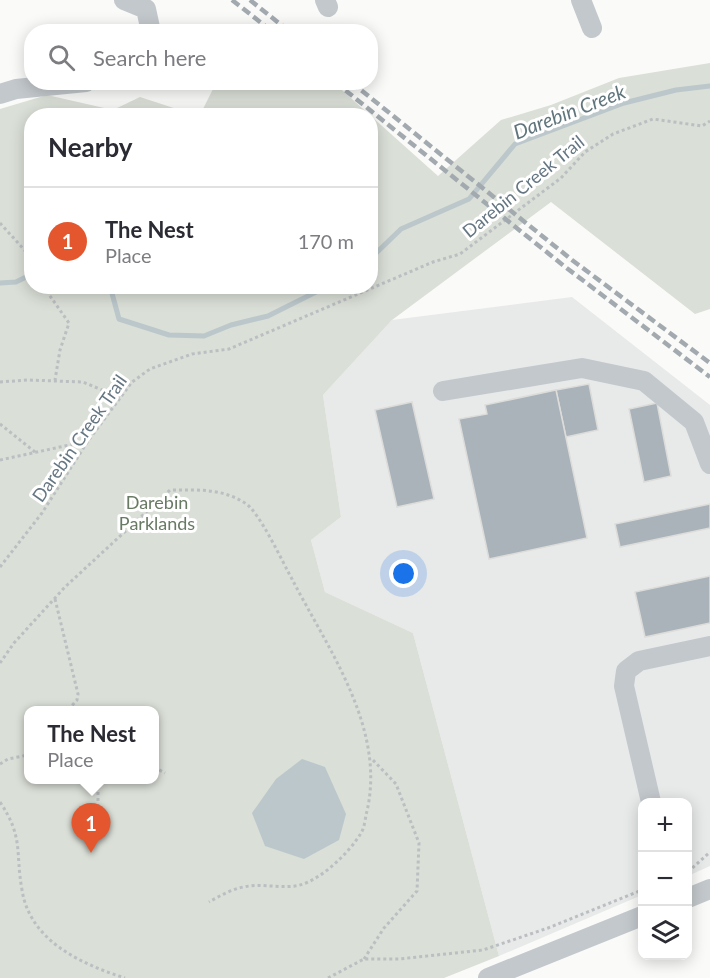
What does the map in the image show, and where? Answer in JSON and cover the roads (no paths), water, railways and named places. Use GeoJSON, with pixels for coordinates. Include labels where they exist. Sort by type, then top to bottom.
{"type":"FeatureCollection","features":[{"type":"Feature","properties":{"kind":"street"},"geometry":{"type":"LineString","coordinates":[[123,0],[146,9],[149,24]]}},
{"type":"Feature","properties":{"kind":"street"},"geometry":{"type":"LineString","coordinates":[[581,0],[592,28]]}},
{"type":"Feature","properties":{"kind":"street"},"geometry":{"type":"LineString","coordinates":[[0,94],[24,88]]}},
{"type":"Feature","properties":{"kind":"street"},"geometry":{"type":"LineString","coordinates":[[443,391],[582,368],[644,381],[694,422],[710,464]]}},
{"type":"Feature","properties":{"kind":"street"},"geometry":{"type":"LineString","coordinates":[[650,798],[624,686],[626,671],[639,661],[710,646]]}},
{"type":"Feature","properties":{"kind":"street"},"geometry":{"type":"LineString","coordinates":[[692,896],[710,889]]}},
{"type":"Feature","properties":{"kind":"street"},"geometry":{"type":"LineString","coordinates":[[488,978],[638,918]]}},
{"type":"Feature","properties":{"kind":"waterway","name":"Darebin Creek"},"geometry":{"type":"LineString","coordinates":[[378,251],[401,229],[469,199],[515,144],[624,103],[676,90],[710,86]]}},
{"type":"Feature","properties":{"kind":"waterway","name":"Darebin Creek"},"geometry":{"type":"LineString","coordinates":[[0,283],[16,282],[24,278]]}},
{"type":"Feature","properties":{"kind":"waterway","name":"Darebin Creek"},"geometry":{"type":"LineString","coordinates":[[112,294],[119,319],[169,335],[204,336],[231,325],[268,316],[312,294]]}},
{"type":"Feature","properties":{"kind":"railway"},"geometry":{"type":"LineString","coordinates":[[232,0],[263,24]]}},
{"type":"Feature","properties":{"kind":"railway"},"geometry":{"type":"LineString","coordinates":[[250,0],[280,24]]}},
{"type":"Feature","properties":{"kind":"railway"},"geometry":{"type":"LineString","coordinates":[[345,90],[367,108]]}},
{"type":"Feature","properties":{"kind":"railway"},"geometry":{"type":"LineString","coordinates":[[361,90],[572,260],[710,363]]}},
{"type":"Feature","properties":{"kind":"railway"},"geometry":{"type":"LineString","coordinates":[[378,117],[564,266],[710,377]]}},
{"type":"Feature","properties":{"kind":"place","name":"The Nest"},"geometry":{"type":"Point","coordinates":[91,853]}},
{"type":"Feature","properties":{"kind":"park label","name":"Darebin Parklands"},"geometry":{"type":"Point","coordinates":[157,512]}}]}
